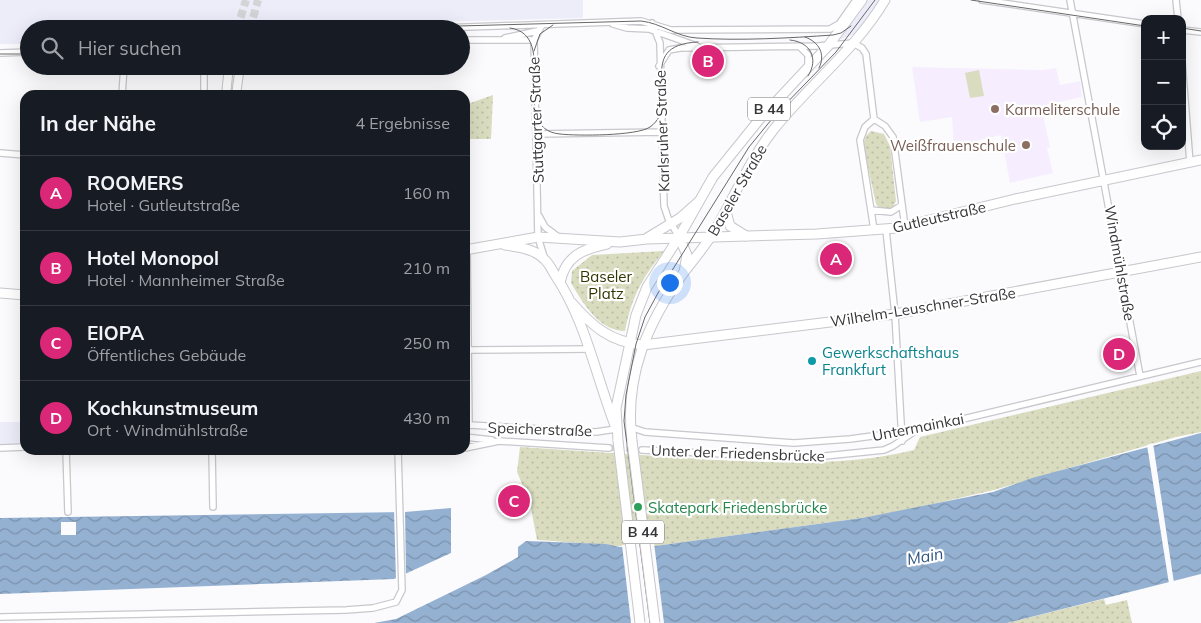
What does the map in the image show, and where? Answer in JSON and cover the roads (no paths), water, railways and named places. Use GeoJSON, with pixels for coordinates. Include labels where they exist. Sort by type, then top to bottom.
{"type":"FeatureCollection","features":[{"type":"Feature","properties":{"kind":"main road","name":"Baseler Straße"},"geometry":{"type":"LineString","coordinates":[[679,237],[698,202],[734,151],[828,46],[862,0]]}},
{"type":"Feature","properties":{"kind":"main road","name":"B 44"},"geometry":{"type":"LineString","coordinates":[[853,43],[885,0]]}},
{"type":"Feature","properties":{"kind":"main road","name":"Baseler Straße"},"geometry":{"type":"LineString","coordinates":[[684,273],[710,238],[755,157],[773,130],[800,98],[853,43]]}},
{"type":"Feature","properties":{"kind":"main road","name":"Gutleutstraße"},"geometry":{"type":"LineString","coordinates":[[470,249],[538,237],[620,242],[647,238],[710,238],[886,230],[905,227],[1015,199],[1201,160]]}},
{"type":"Feature","properties":{"kind":"main road"},"geometry":{"type":"LineString","coordinates":[[647,238],[671,223],[698,202]]}},
{"type":"Feature","properties":{"kind":"main road"},"geometry":{"type":"LineString","coordinates":[[726,211],[730,226],[746,236]]}},
{"type":"Feature","properties":{"kind":"main road","name":"B 44"},"geometry":{"type":"LineString","coordinates":[[640,623],[616,429],[616,408],[639,304],[647,287],[679,237]]}},
{"type":"Feature","properties":{"kind":"main road"},"geometry":{"type":"LineString","coordinates":[[679,237],[687,255],[684,273]]}},
{"type":"Feature","properties":{"kind":"main road"},"geometry":{"type":"LineString","coordinates":[[560,283],[563,271],[569,260],[576,254],[595,247],[620,242]]}},
{"type":"Feature","properties":{"kind":"main road"},"geometry":{"type":"LineString","coordinates":[[500,244],[527,249],[544,258]]}},
{"type":"Feature","properties":{"kind":"main road","name":"Wilhelm-Leuschner-Straße"},"geometry":{"type":"LineString","coordinates":[[643,345],[895,314],[1201,257]]}},
{"type":"Feature","properties":{"kind":"main road","name":"Stuttgarter Straße"},"geometry":{"type":"LineString","coordinates":[[544,258],[571,302],[590,349]]}},
{"type":"Feature","properties":{"kind":"main road","name":"B 44"},"geometry":{"type":"LineString","coordinates":[[655,623],[630,427],[631,402],[643,345],[649,327],[684,273]]}},
{"type":"Feature","properties":{"kind":"main road"},"geometry":{"type":"LineString","coordinates":[[0,293],[20,295]]}},
{"type":"Feature","properties":{"kind":"main road","name":"Stuttgarter Straße"},"geometry":{"type":"LineString","coordinates":[[571,302],[595,328],[608,336],[629,343]]}},
{"type":"Feature","properties":{"kind":"main road"},"geometry":{"type":"LineString","coordinates":[[629,343],[643,345]]}},
{"type":"Feature","properties":{"kind":"main road"},"geometry":{"type":"LineString","coordinates":[[590,349],[616,429]]}},
{"type":"Feature","properties":{"kind":"street"},"geometry":{"type":"LineString","coordinates":[[470,29],[540,28],[641,21],[672,30],[805,30],[835,28],[856,0]]}},
{"type":"Feature","properties":{"kind":"street"},"geometry":{"type":"LineString","coordinates":[[982,0],[1141,23]]}},
{"type":"Feature","properties":{"kind":"street","name":"Windmühlstraße"},"geometry":{"type":"LineString","coordinates":[[1070,0],[1140,376]]}},
{"type":"Feature","properties":{"kind":"street"},"geometry":{"type":"LineString","coordinates":[[1176,0],[1178,15]]}},
{"type":"Feature","properties":{"kind":"street","name":"Karlsruher Straße"},"geometry":{"type":"LineString","coordinates":[[652,23],[660,43],[659,66],[664,206],[679,237]]}},
{"type":"Feature","properties":{"kind":"street"},"geometry":{"type":"LineString","coordinates":[[613,24],[627,28],[656,31],[691,44],[722,48]]}},
{"type":"Feature","properties":{"kind":"street"},"geometry":{"type":"LineString","coordinates":[[498,40],[540,28]]}},
{"type":"Feature","properties":{"kind":"street","name":"Stuttgarter Straße"},"geometry":{"type":"LineString","coordinates":[[540,28],[534,40],[538,237],[544,258]]}},
{"type":"Feature","properties":{"kind":"street"},"geometry":{"type":"LineString","coordinates":[[690,30],[686,38],[691,44]]}},
{"type":"Feature","properties":{"kind":"street"},"geometry":{"type":"LineString","coordinates":[[1186,30],[1201,32]]}},
{"type":"Feature","properties":{"kind":"street"},"geometry":{"type":"LineString","coordinates":[[470,40],[534,40]]}},
{"type":"Feature","properties":{"kind":"street"},"geometry":{"type":"LineString","coordinates":[[659,66],[669,50],[828,46],[853,43],[866,54],[874,119]]}},
{"type":"Feature","properties":{"kind":"street"},"geometry":{"type":"LineString","coordinates":[[800,47],[808,55],[807,70]]}},
{"type":"Feature","properties":{"kind":"street"},"geometry":{"type":"LineString","coordinates":[[0,53],[20,52]]}},
{"type":"Feature","properties":{"kind":"street"},"geometry":{"type":"LineString","coordinates":[[122,90],[123,75]]}},
{"type":"Feature","properties":{"kind":"street"},"geometry":{"type":"LineString","coordinates":[[204,75],[204,90]]}},
{"type":"Feature","properties":{"kind":"street"},"geometry":{"type":"LineString","coordinates":[[227,90],[228,75]]}},
{"type":"Feature","properties":{"kind":"street"},"geometry":{"type":"LineString","coordinates":[[237,90],[239,75]]}},
{"type":"Feature","properties":{"kind":"street"},"geometry":{"type":"LineString","coordinates":[[1186,105],[1190,163]]}},
{"type":"Feature","properties":{"kind":"street"},"geometry":{"type":"LineString","coordinates":[[874,119],[885,126],[893,137],[905,227]]}},
{"type":"Feature","properties":{"kind":"street"},"geometry":{"type":"LineString","coordinates":[[874,119],[861,132],[860,140],[874,230]]}},
{"type":"Feature","properties":{"kind":"street"},"geometry":{"type":"LineString","coordinates":[[537,134],[662,132]]}},
{"type":"Feature","properties":{"kind":"street"},"geometry":{"type":"LineString","coordinates":[[0,153],[20,154]]}},
{"type":"Feature","properties":{"kind":"street"},"geometry":{"type":"LineString","coordinates":[[871,210],[890,212],[902,205]]}},
{"type":"Feature","properties":{"kind":"street"},"geometry":{"type":"LineString","coordinates":[[538,216],[552,234],[566,238]]}},
{"type":"Feature","properties":{"kind":"street"},"geometry":{"type":"LineString","coordinates":[[886,230],[895,314],[902,441]]}},
{"type":"Feature","properties":{"kind":"street"},"geometry":{"type":"LineString","coordinates":[[470,350],[590,349]]}},
{"type":"Feature","properties":{"kind":"street","name":"Untermainkai"},"geometry":{"type":"LineString","coordinates":[[630,427],[645,432],[794,443],[850,439],[917,430],[1201,362]]}},
{"type":"Feature","properties":{"kind":"street","name":"Speicherstraße"},"geometry":{"type":"LineString","coordinates":[[470,426],[596,432],[616,429]]}},
{"type":"Feature","properties":{"kind":"street","name":"Unter der Friedensbrücke"},"geometry":{"type":"LineString","coordinates":[[642,450],[805,456],[873,452],[884,450],[902,441],[917,430]]}},
{"type":"Feature","properties":{"kind":"street","name":"Speicherstraße"},"geometry":{"type":"LineString","coordinates":[[470,438],[500,441]]}},
{"type":"Feature","properties":{"kind":"street"},"geometry":{"type":"LineString","coordinates":[[470,447],[500,441],[609,448]]}},
{"type":"Feature","properties":{"kind":"street"},"geometry":{"type":"LineString","coordinates":[[0,448],[20,447]]}},
{"type":"Feature","properties":{"kind":"street"},"geometry":{"type":"LineString","coordinates":[[66,455],[68,512]]}},
{"type":"Feature","properties":{"kind":"street"},"geometry":{"type":"LineString","coordinates":[[212,455],[213,507]]}},
{"type":"Feature","properties":{"kind":"street"},"geometry":{"type":"LineString","coordinates":[[1,617],[360,610],[396,602],[400,596],[401,580],[398,455]]}},
{"type":"Feature","properties":{"kind":"water","name":"Main"},"geometry":{"type":"Polygon","coordinates":[[[1201,433],[1201,574],[1007,623],[374,623],[396,619],[486,575],[518,557],[518,547],[526,541],[606,544],[620,547],[655,546],[862,518],[993,492],[1032,478],[1201,433]]]}},
{"type":"Feature","properties":{"kind":"water"},"geometry":{"type":"Polygon","coordinates":[[[451,508],[451,553],[394,579],[0,594],[0,518],[405,512],[451,508]]]}},
{"type":"Feature","properties":{"kind":"tunnel"},"geometry":{"type":"LineString","coordinates":[[240,20],[246,0]]}},
{"type":"Feature","properties":{"kind":"tunnel"},"geometry":{"type":"LineString","coordinates":[[252,20],[258,0]]}},
{"type":"Feature","properties":{"kind":"tunnel"},"geometry":{"type":"LineString","coordinates":[[609,448],[635,449]]}},
{"type":"Feature","properties":{"kind":"tram line"},"geometry":{"type":"LineString","coordinates":[[650,623],[624,421],[626,395],[636,344],[645,317],[749,147],[776,114],[836,52],[875,0]]}},
{"type":"Feature","properties":{"kind":"tram line"},"geometry":{"type":"LineString","coordinates":[[971,0],[1141,25]]}},
{"type":"Feature","properties":{"kind":"tram line"},"geometry":{"type":"LineString","coordinates":[[470,26],[641,21],[690,37],[713,39],[833,35],[841,33],[851,26]]}},
{"type":"Feature","properties":{"kind":"tram line"},"geometry":{"type":"LineString","coordinates":[[534,51],[540,34],[553,25]]}},
{"type":"Feature","properties":{"kind":"tram line"},"geometry":{"type":"LineString","coordinates":[[510,28],[525,34],[532,47],[534,100],[537,116],[544,128],[568,135],[620,134],[650,127],[659,117],[662,104],[662,64],[667,53],[678,46],[698,42]]}},
{"type":"Feature","properties":{"kind":"tram line"},"geometry":{"type":"LineString","coordinates":[[1186,29],[1201,31]]}},
{"type":"Feature","properties":{"kind":"tram line"},"geometry":{"type":"LineString","coordinates":[[805,37],[814,42],[820,49],[822,58],[819,68]]}},
{"type":"Feature","properties":{"kind":"tram line"},"geometry":{"type":"LineString","coordinates":[[790,40],[803,44],[811,52],[813,63],[808,76]]}},
{"type":"Feature","properties":{"kind":"tram line"},"geometry":{"type":"LineString","coordinates":[[0,54],[20,54]]}},
{"type":"Feature","properties":{"kind":"place","name":"Hotel Monopol"},"geometry":{"type":"Point","coordinates":[708,61]}},
{"type":"Feature","properties":{"kind":"place","name":"Karmeliterschule"},"geometry":{"type":"Point","coordinates":[995,109]}},
{"type":"Feature","properties":{"kind":"place","name":"Weißfrauenschule"},"geometry":{"type":"Point","coordinates":[1026,145]}},
{"type":"Feature","properties":{"kind":"place","name":"ROOMERS"},"geometry":{"type":"Point","coordinates":[836,259]}},
{"type":"Feature","properties":{"kind":"place","name":"Kochkunstmuseum"},"geometry":{"type":"Point","coordinates":[1119,354]}},
{"type":"Feature","properties":{"kind":"place","name":"Gewerkschaftshaus Frankfurt"},"geometry":{"type":"Point","coordinates":[812,361]}},
{"type":"Feature","properties":{"kind":"place","name":"EIOPA"},"geometry":{"type":"Point","coordinates":[514,501]}},
{"type":"Feature","properties":{"kind":"place","name":"Skatepark Friedensbrücke"},"geometry":{"type":"Point","coordinates":[638,507]}},
{"type":"Feature","properties":{"kind":"park label","name":"Baseler Platz"},"geometry":{"type":"Point","coordinates":[606,284]}}]}
